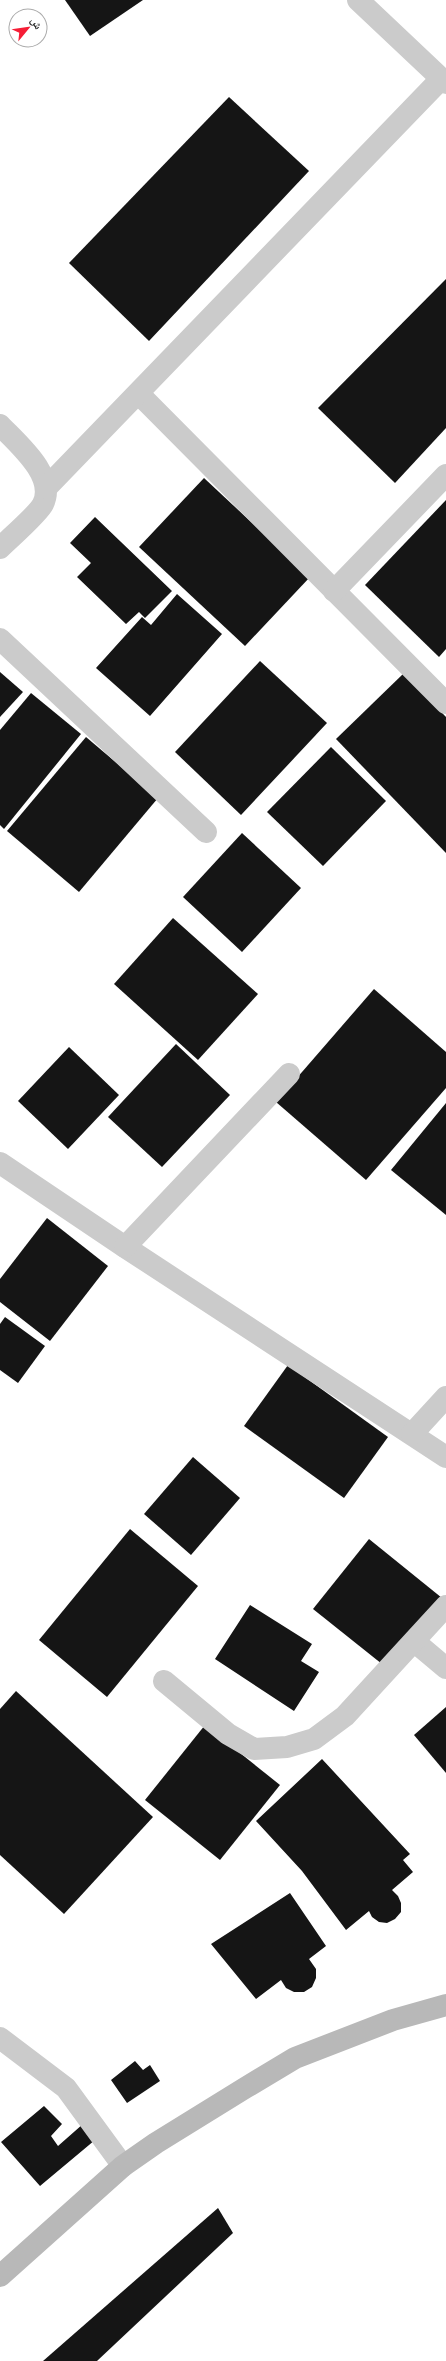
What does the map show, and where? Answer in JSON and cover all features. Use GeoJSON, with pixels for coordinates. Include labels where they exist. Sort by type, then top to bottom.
{"type":"FeatureCollection","features":[{"type":"Feature","properties":{"kind":"main road"},"geometry":{"type":"LineString","coordinates":[[0,2276],[123,2166],[156,2143],[295,2058],[393,2020],[446,2005]]}},
{"type":"Feature","properties":{"kind":"street"},"geometry":{"type":"LineString","coordinates":[[46,488],[444,81],[358,0]]}},
{"type":"Feature","properties":{"kind":"street"},"geometry":{"type":"LineString","coordinates":[[139,394],[446,703]]}},
{"type":"Feature","properties":{"kind":"street"},"geometry":{"type":"LineString","coordinates":[[0,425],[40,470],[46,488],[43,504],[0,548]]}},
{"type":"Feature","properties":{"kind":"street"},"geometry":{"type":"LineString","coordinates":[[334,591],[446,475]]}},
{"type":"Feature","properties":{"kind":"street"},"geometry":{"type":"LineString","coordinates":[[0,639],[206,832]]}},
{"type":"Feature","properties":{"kind":"street"},"geometry":{"type":"LineString","coordinates":[[125,1247],[289,1074]]}},
{"type":"Feature","properties":{"kind":"street"},"geometry":{"type":"LineString","coordinates":[[0,1163],[125,1247],[446,1457]]}},
{"type":"Feature","properties":{"kind":"street"},"geometry":{"type":"LineString","coordinates":[[412,1434],[446,1397]]}},
{"type":"Feature","properties":{"kind":"street"},"geometry":{"type":"LineString","coordinates":[[164,1681],[228,1734],[254,1749],[287,1747],[314,1739],[345,1716],[415,1642],[446,1606]]}},
{"type":"Feature","properties":{"kind":"street"},"geometry":{"type":"LineString","coordinates":[[415,1642],[446,1668]]}},
{"type":"Feature","properties":{"kind":"street"},"geometry":{"type":"LineString","coordinates":[[0,2038],[66,2088],[123,2166]]}},
{"type":"Feature","properties":{"kind":"building"},"geometry":{"type":"Polygon","coordinates":[[[65,0],[143,0],[90,36],[65,0]]]}},
{"type":"Feature","properties":{"kind":"building"},"geometry":{"type":"Polygon","coordinates":[[[229,97],[309,171],[149,341],[69,263],[229,97]]]}},
{"type":"Feature","properties":{"kind":"building"},"geometry":{"type":"Polygon","coordinates":[[[446,279],[446,428],[395,483],[318,408],[446,279]]]}},
{"type":"Feature","properties":{"kind":"building"},"geometry":{"type":"Polygon","coordinates":[[[204,478],[310,577],[245,646],[139,547],[204,478]]]}},
{"type":"Feature","properties":{"kind":"building"},"geometry":{"type":"Polygon","coordinates":[[[446,500],[446,649],[439,657],[365,585],[446,500]]]}},
{"type":"Feature","properties":{"kind":"building"},"geometry":{"type":"Polygon","coordinates":[[[95,517],[172,591],[145,618],[139,612],[126,624],[77,577],[91,563],[70,543],[95,517]]]}},
{"type":"Feature","properties":{"kind":"building"},"geometry":{"type":"Polygon","coordinates":[[[177,594],[222,634],[150,716],[96,668],[142,617],[151,625],[177,594]]]}},
{"type":"Feature","properties":{"kind":"building"},"geometry":{"type":"Polygon","coordinates":[[[260,661],[327,723],[241,815],[175,752],[260,661]]]}},
{"type":"Feature","properties":{"kind":"building"},"geometry":{"type":"Polygon","coordinates":[[[0,672],[23,692],[0,717],[0,672]]]}},
{"type":"Feature","properties":{"kind":"building"},"geometry":{"type":"Polygon","coordinates":[[[404,673],[446,717],[446,853],[336,739],[404,673]]]}},
{"type":"Feature","properties":{"kind":"building"},"geometry":{"type":"Polygon","coordinates":[[[31,693],[81,734],[4,829],[0,825],[0,730],[31,693]]]}},
{"type":"Feature","properties":{"kind":"building"},"geometry":{"type":"Polygon","coordinates":[[[86,737],[158,798],[79,892],[7,831],[86,737]]]}},
{"type":"Feature","properties":{"kind":"building"},"geometry":{"type":"Polygon","coordinates":[[[331,747],[386,801],[323,866],[267,812],[331,747]]]}},
{"type":"Feature","properties":{"kind":"building"},"geometry":{"type":"Polygon","coordinates":[[[242,833],[301,888],[242,952],[183,897],[242,833]]]}},
{"type":"Feature","properties":{"kind":"building"},"geometry":{"type":"Polygon","coordinates":[[[173,918],[258,994],[198,1060],[114,984],[173,918]]]}},
{"type":"Feature","properties":{"kind":"building"},"geometry":{"type":"Polygon","coordinates":[[[374,989],[446,1052],[446,1088],[366,1180],[276,1102],[374,989]]]}},
{"type":"Feature","properties":{"kind":"building"},"geometry":{"type":"Polygon","coordinates":[[[176,1044],[230,1095],[162,1167],[108,1117],[176,1044]]]}},
{"type":"Feature","properties":{"kind":"building"},"geometry":{"type":"Polygon","coordinates":[[[69,1047],[119,1095],[68,1149],[18,1101],[69,1047]]]}},
{"type":"Feature","properties":{"kind":"building"},"geometry":{"type":"Polygon","coordinates":[[[446,1103],[446,1215],[391,1170],[446,1103]]]}},
{"type":"Feature","properties":{"kind":"building"},"geometry":{"type":"Polygon","coordinates":[[[47,1218],[108,1266],[50,1341],[0,1302],[0,1279],[47,1218]]]}},
{"type":"Feature","properties":{"kind":"building"},"geometry":{"type":"Polygon","coordinates":[[[5,1317],[45,1346],[18,1383],[0,1370],[0,1324],[5,1317]]]}},
{"type":"Feature","properties":{"kind":"building"},"geometry":{"type":"Polygon","coordinates":[[[288,1365],[388,1437],[344,1498],[244,1426],[288,1365]]]}},
{"type":"Feature","properties":{"kind":"building"},"geometry":{"type":"Polygon","coordinates":[[[193,1457],[240,1498],[191,1555],[144,1514],[193,1457]]]}},
{"type":"Feature","properties":{"kind":"building"},"geometry":{"type":"Polygon","coordinates":[[[130,1529],[198,1586],[107,1697],[39,1640],[130,1529]]]}},
{"type":"Feature","properties":{"kind":"building"},"geometry":{"type":"Polygon","coordinates":[[[369,1539],[442,1598],[387,1668],[313,1609],[369,1539]]]}},
{"type":"Feature","properties":{"kind":"building"},"geometry":{"type":"Polygon","coordinates":[[[250,1605],[312,1644],[301,1661],[319,1672],[294,1711],[215,1659],[250,1605]]]}},
{"type":"Feature","properties":{"kind":"building"},"geometry":{"type":"Polygon","coordinates":[[[16,1691],[153,1817],[64,1914],[0,1855],[0,1709],[16,1691]]]}},
{"type":"Feature","properties":{"kind":"building"},"geometry":{"type":"Polygon","coordinates":[[[446,1707],[446,1773],[414,1735],[446,1707]]]}},
{"type":"Feature","properties":{"kind":"building"},"geometry":{"type":"Polygon","coordinates":[[[205,1725],[280,1785],[220,1860],[145,1800],[205,1725]]]}},
{"type":"Feature","properties":{"kind":"building"},"geometry":{"type":"Polygon","coordinates":[[[322,1759],[410,1854],[403,1860],[413,1872],[392,1890],[398,1896],[401,1903],[401,1912],[395,1919],[387,1923],[379,1922],[372,1917],[369,1911],[346,1930],[302,1871],[256,1821],[322,1759]]]}},
{"type":"Feature","properties":{"kind":"building"},"geometry":{"type":"Polygon","coordinates":[[[290,1893],[326,1946],[309,1959],[316,1969],[316,1978],[312,1987],[304,1992],[294,1992],[286,1988],[281,1980],[256,1999],[211,1944],[290,1893]]]}},
{"type":"Feature","properties":{"kind":"building"},"geometry":{"type":"Polygon","coordinates":[[[135,2061],[143,2070],[150,2065],[160,2081],[127,2103],[111,2080],[135,2061]]]}},
{"type":"Feature","properties":{"kind":"building"},"geometry":{"type":"Polygon","coordinates":[[[44,2106],[62,2124],[51,2136],[58,2146],[83,2124],[95,2140],[40,2186],[1,2142],[44,2106]]]}},
{"type":"Feature","properties":{"kind":"building"},"geometry":{"type":"Polygon","coordinates":[[[218,2208],[233,2233],[97,2361],[43,2361],[218,2208]]]}}]}
